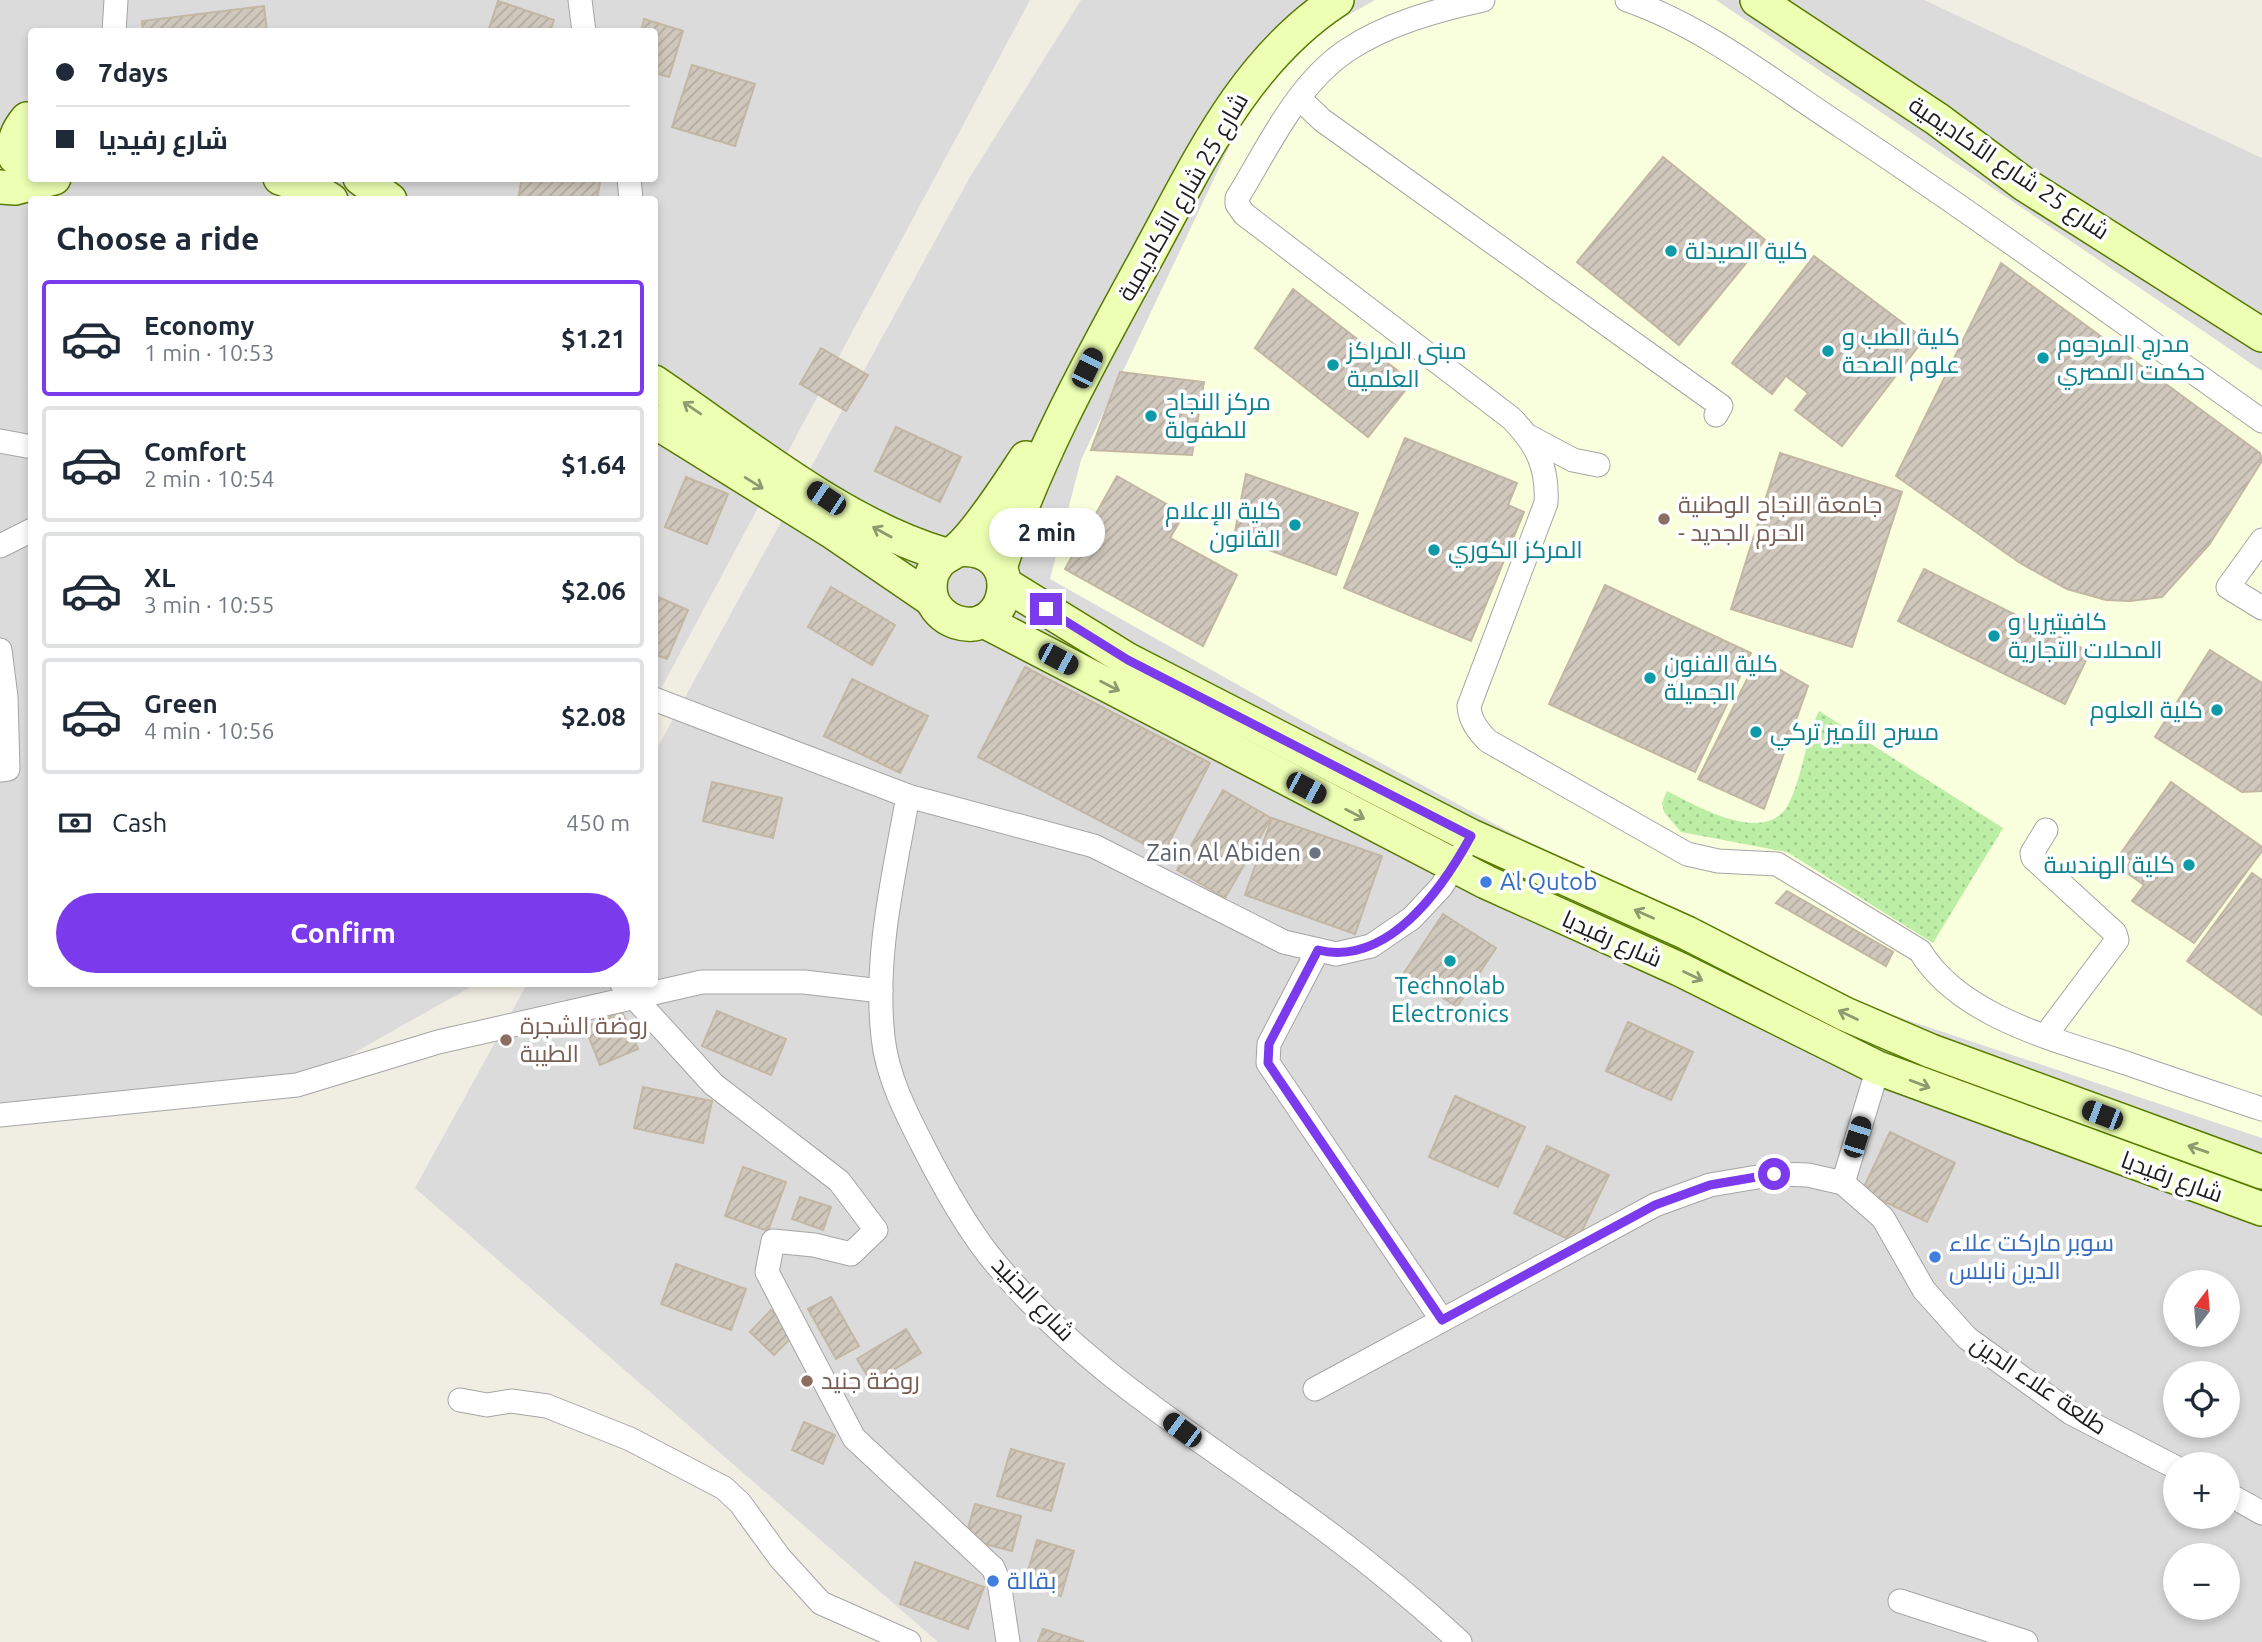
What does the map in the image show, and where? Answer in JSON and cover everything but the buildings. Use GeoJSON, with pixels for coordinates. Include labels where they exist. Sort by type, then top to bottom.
{"type":"FeatureCollection","features":[{"type":"Feature","properties":{"kind":"main road","name":"شارع 25 شارع الأكاديمية"},"geometry":{"type":"LineString","coordinates":[[1099,344],[1225,116],[1282,43],[1308,19],[1337,0]]}},
{"type":"Feature","properties":{"kind":"main road","name":"شارع 25 شارع الأكاديمية"},"geometry":{"type":"LineString","coordinates":[[1757,0],[1925,111],[2024,184],[2262,335]]}},
{"type":"Feature","properties":{"kind":"main road"},"geometry":{"type":"LineString","coordinates":[[19,118],[15,157],[28,166]]}},
{"type":"Feature","properties":{"kind":"main road"},"geometry":{"type":"LineString","coordinates":[[0,187],[15,188],[38,182]]}},
{"type":"Feature","properties":{"kind":"main road"},"geometry":{"type":"LineString","coordinates":[[292,182],[324,196]]}},
{"type":"Feature","properties":{"kind":"main road"},"geometry":{"type":"LineString","coordinates":[[365,182],[385,196]]}},
{"type":"Feature","properties":{"kind":"main road"},"geometry":{"type":"LineString","coordinates":[[932,600],[932,575],[1009,484],[1099,344]]}},
{"type":"Feature","properties":{"kind":"main road"},"geometry":{"type":"LineString","coordinates":[[658,423],[831,531],[932,600],[948,619],[960,623],[984,621],[1001,603],[1003,576],[1018,512],[1099,344]]}},
{"type":"Feature","properties":{"kind":"main road"},"geometry":{"type":"LineString","coordinates":[[658,385],[847,513],[894,538],[952,553],[982,552],[1003,576]]}},
{"type":"Feature","properties":{"kind":"main road","name":"شارع رفيديا"},"geometry":{"type":"LineString","coordinates":[[1003,576],[1128,660],[1471,836],[1687,933],[1845,1014],[1931,1051],[2262,1172]]}},
{"type":"Feature","properties":{"kind":"main road","name":"شارع رفيديا"},"geometry":{"type":"LineString","coordinates":[[984,621],[1455,866],[1679,969],[1878,1068],[2262,1209]]}},
{"type":"Feature","properties":{"kind":"street"},"geometry":{"type":"LineString","coordinates":[[114,28],[116,0]]}},
{"type":"Feature","properties":{"kind":"street"},"geometry":{"type":"LineString","coordinates":[[580,0],[584,28]]}},
{"type":"Feature","properties":{"kind":"street"},"geometry":{"type":"LineString","coordinates":[[1483,0],[1399,24],[1362,41],[1328,66],[1300,99],[1237,198],[1239,210],[1511,418],[1530,437],[1540,454],[1545,471],[1546,503],[1533,544],[1471,699],[1470,715],[1480,733],[1512,755],[1687,854],[1718,860],[1777,864],[1920,951],[1932,971],[1967,998],[2022,1028],[2262,1109]]}},
{"type":"Feature","properties":{"kind":"street"},"geometry":{"type":"LineString","coordinates":[[1627,0],[1670,16],[1997,230],[2262,421]]}},
{"type":"Feature","properties":{"kind":"street"},"geometry":{"type":"LineString","coordinates":[[1300,99],[1322,120],[1721,406],[1716,415]]}},
{"type":"Feature","properties":{"kind":"street"},"geometry":{"type":"LineString","coordinates":[[1530,437],[1573,460],[1598,465]]}},
{"type":"Feature","properties":{"kind":"street"},"geometry":{"type":"LineString","coordinates":[[0,441],[28,446]]}},
{"type":"Feature","properties":{"kind":"street"},"geometry":{"type":"LineString","coordinates":[[0,546],[28,532]]}},
{"type":"Feature","properties":{"kind":"street"},"geometry":{"type":"LineString","coordinates":[[2262,540],[2228,587],[2262,608]]}},
{"type":"Feature","properties":{"kind":"street"},"geometry":{"type":"LineString","coordinates":[[0,650],[6,697],[8,769],[0,770]]}},
{"type":"Feature","properties":{"kind":"street"},"geometry":{"type":"LineString","coordinates":[[658,701],[908,796],[1094,846],[1284,942],[1336,954],[1371,946],[1412,918],[1441,887],[1471,836]]}},
{"type":"Feature","properties":{"kind":"street","name":"شارع الجنيد"},"geometry":{"type":"LineString","coordinates":[[908,796],[890,897],[881,991],[883,1039],[900,1101],[935,1170],[988,1253],[1039,1309],[1115,1381],[1332,1535],[1460,1642]]}},
{"type":"Feature","properties":{"kind":"street"},"geometry":{"type":"LineString","coordinates":[[2045,1036],[2117,940],[2115,933],[2033,859],[2032,853],[2046,830]]}},
{"type":"Feature","properties":{"kind":"street"},"geometry":{"type":"LineString","coordinates":[[1318,950],[1269,1044],[1268,1063],[1442,1320]]}},
{"type":"Feature","properties":{"kind":"street"},"geometry":{"type":"LineString","coordinates":[[658,987],[702,982],[804,982],[881,991]]}},
{"type":"Feature","properties":{"kind":"street"},"geometry":{"type":"LineString","coordinates":[[0,1115],[297,1085],[438,1042],[627,990],[655,987]]}},
{"type":"Feature","properties":{"kind":"street"},"geometry":{"type":"LineString","coordinates":[[627,990],[713,1084],[839,1181],[876,1230],[851,1255],[814,1245],[773,1241],[767,1272],[854,1438],[993,1568],[999,1582],[1009,1642]]}},
{"type":"Feature","properties":{"kind":"street"},"geometry":{"type":"LineString","coordinates":[[1315,1389],[1655,1205],[1710,1185],[1774,1174],[1808,1175],[1843,1183],[1878,1068]]}},
{"type":"Feature","properties":{"kind":"street","name":"طلعة علاء الدين"},"geometry":{"type":"LineString","coordinates":[[1843,1183],[1883,1218],[1924,1290],[1967,1338],[2071,1413],[2163,1461]]}},
{"type":"Feature","properties":{"kind":"street"},"geometry":{"type":"LineString","coordinates":[[460,1400],[488,1405],[511,1401],[547,1406],[630,1439],[724,1488],[740,1503],[780,1558],[821,1603],[909,1642]]}},
{"type":"Feature","properties":{"kind":"street"},"geometry":{"type":"LineString","coordinates":[[2240,1501],[2262,1513]]}},
{"type":"Feature","properties":{"kind":"street"},"geometry":{"type":"LineString","coordinates":[[1900,1601],[2026,1642]]}},
{"type":"Feature","properties":{"kind":"shaded area"},"geometry":{"type":"Polygon","coordinates":[[[0,0],[1030,0],[658,694],[658,196],[28,196],[28,987],[471,987],[297,1085],[0,1118],[0,0]]]}},
{"type":"Feature","properties":{"kind":"shaded area"},"geometry":{"type":"Polygon","coordinates":[[[1081,0],[1924,0],[2262,158],[2262,1642],[938,1642],[415,1188],[525,987],[658,987],[658,747],[970,177],[1081,0]]]}},
{"type":"Feature","properties":{"kind":"shaded area","name":"جامعة النجاح الوطنية - الحرم الجديد"},"geometry":{"type":"Polygon","coordinates":[[[1375,0],[1716,0],[2262,371],[2262,1138],[1859,1004],[1519,837],[1295,717],[1050,579],[1081,460],[1247,109],[1291,55],[1331,25],[1375,0]]]}},
{"type":"Feature","properties":{"kind":"green space"},"geometry":{"type":"Polygon","coordinates":[[[1819,711],[2003,828],[1933,943],[1787,852],[1681,832],[1664,812],[1662,803],[1667,791],[1730,819],[1748,823],[1765,822],[1779,816],[1794,792],[1819,711]]]}},
{"type":"Feature","properties":{"kind":"place","name":"كلية الصيدلة"},"geometry":{"type":"Point","coordinates":[1671,251]}},
{"type":"Feature","properties":{"kind":"place","name":"كلية الطب و علوم الصحة"},"geometry":{"type":"Point","coordinates":[1828,351]}},
{"type":"Feature","properties":{"kind":"place","name":"مدرج المرحوم حكمت المصري"},"geometry":{"type":"Point","coordinates":[2043,358]}},
{"type":"Feature","properties":{"kind":"place","name":"مبنى المراكز العلمية"},"geometry":{"type":"Point","coordinates":[1333,365]}},
{"type":"Feature","properties":{"kind":"place","name":"مركز النجاح للطفولة"},"geometry":{"type":"Point","coordinates":[1151,416]}},
{"type":"Feature","properties":{"kind":"place","name":"جامعة النجاح الوطنية - الحرم الجديد"},"geometry":{"type":"Point","coordinates":[1664,519]}},
{"type":"Feature","properties":{"kind":"place","name":"كلية الإعلام القانون"},"geometry":{"type":"Point","coordinates":[1295,525]}},
{"type":"Feature","properties":{"kind":"place","name":"المركز الكوري"},"geometry":{"type":"Point","coordinates":[1434,550]}},
{"type":"Feature","properties":{"kind":"place","name":"كافيتيريا و المحلات التجارية"},"geometry":{"type":"Point","coordinates":[1994,636]}},
{"type":"Feature","properties":{"kind":"place","name":"كلية الفنون الجميلة"},"geometry":{"type":"Point","coordinates":[1650,678]}},
{"type":"Feature","properties":{"kind":"place","name":"كلية العلوم"},"geometry":{"type":"Point","coordinates":[2217,710]}},
{"type":"Feature","properties":{"kind":"place","name":"مسرح الأمير تركي"},"geometry":{"type":"Point","coordinates":[1756,732]}},
{"type":"Feature","properties":{"kind":"place","name":"Zain Al Abiden"},"geometry":{"type":"Point","coordinates":[1315,853]}},
{"type":"Feature","properties":{"kind":"place","name":"كلية الهندسة"},"geometry":{"type":"Point","coordinates":[2189,865]}},
{"type":"Feature","properties":{"kind":"place","name":"Al Qutob"},"geometry":{"type":"Point","coordinates":[1486,882]}},
{"type":"Feature","properties":{"kind":"place","name":"Technolab Electronics"},"geometry":{"type":"Point","coordinates":[1450,961]}},
{"type":"Feature","properties":{"kind":"place","name":"روضة الشجرة الطيبة"},"geometry":{"type":"Point","coordinates":[506,1040]}},
{"type":"Feature","properties":{"kind":"place","name":"سوبر ماركت علاء الدين نابلس"},"geometry":{"type":"Point","coordinates":[1935,1257]}},
{"type":"Feature","properties":{"kind":"place","name":"روضة جنيد"},"geometry":{"type":"Point","coordinates":[807,1381]}},
{"type":"Feature","properties":{"kind":"place","name":"بقالة"},"geometry":{"type":"Point","coordinates":[993,1581]}},
{"type":"Feature","properties":{"kind":"route"},"geometry":{"type":"LineString","coordinates":[[1046,609],[1128,660],[1471,836],[1441,887],[1412,918],[1371,946],[1336,954],[1318,950],[1269,1044],[1268,1063],[1442,1320],[1655,1205],[1710,1185],[1774,1174]]}}]}
